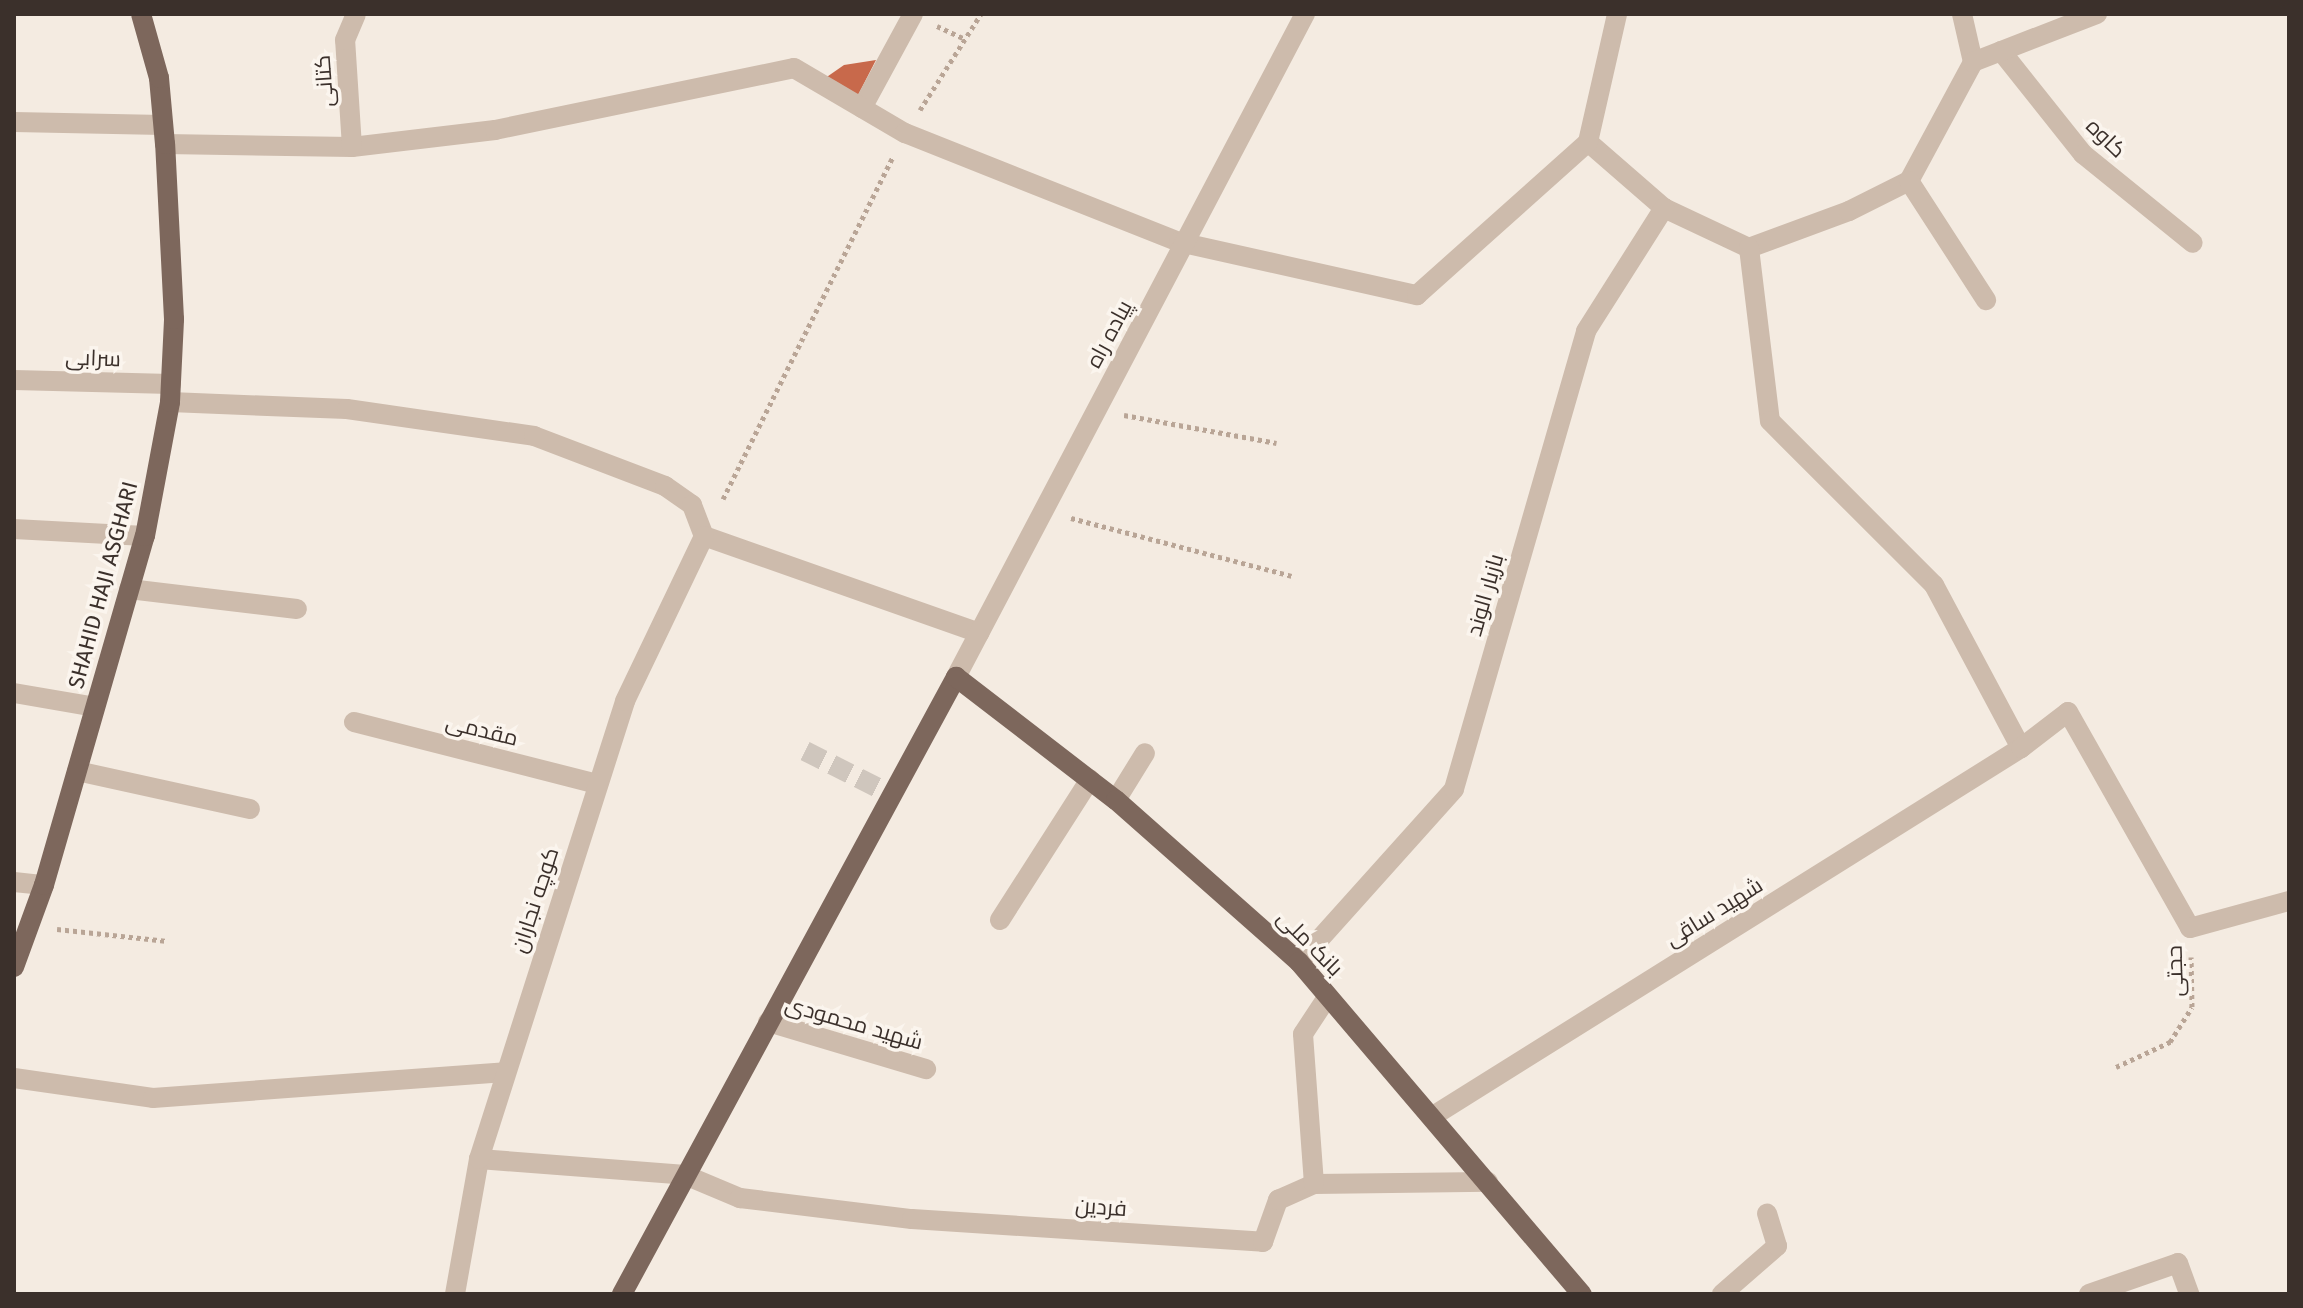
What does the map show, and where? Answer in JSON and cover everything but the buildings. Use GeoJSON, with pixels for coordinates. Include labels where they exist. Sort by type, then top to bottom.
{"type":"FeatureCollection","features":[{"type":"Feature","properties":{"kind":"main road","name":"SHAHID HAJI ASGHARI"},"geometry":{"type":"LineString","coordinates":[[14,967],[44,885],[145,536],[170,393],[174,319],[164,134],[159,78],[141,14]]}},
{"type":"Feature","properties":{"kind":"main road","name":"بانک ملی"},"geometry":{"type":"LineString","coordinates":[[956,677],[1116,800],[1299,962],[1582,1294]]}},
{"type":"Feature","properties":{"kind":"main road"},"geometry":{"type":"LineString","coordinates":[[622,1294],[956,677]]}},
{"type":"Feature","properties":{"kind":"street","name":"کتانی"},"geometry":{"type":"LineString","coordinates":[[352,147],[345,40],[356,14]]}},
{"type":"Feature","properties":{"kind":"street"},"geometry":{"type":"LineString","coordinates":[[862,108],[913,14]]}},
{"type":"Feature","properties":{"kind":"street","name":"پیاده راه"},"geometry":{"type":"LineString","coordinates":[[956,677],[1305,14]]}},
{"type":"Feature","properties":{"kind":"street"},"geometry":{"type":"LineString","coordinates":[[14,122],[352,147],[495,130],[794,68],[905,133],[1184,244],[1417,295],[1588,142],[1617,14]]}},
{"type":"Feature","properties":{"kind":"street"},"geometry":{"type":"LineString","coordinates":[[1962,14],[1973,62]]}},
{"type":"Feature","properties":{"kind":"street"},"geometry":{"type":"LineString","coordinates":[[1588,142],[1664,208],[1749,248],[1849,211],[1909,181],[1973,62],[2097,14]]}},
{"type":"Feature","properties":{"kind":"street","name":"کاوه"},"geometry":{"type":"LineString","coordinates":[[2001,51],[2083,154],[2193,243]]}},
{"type":"Feature","properties":{"kind":"street"},"geometry":{"type":"LineString","coordinates":[[1909,181],[1986,300]]}},
{"type":"Feature","properties":{"kind":"street","name":"بازیار الوند"},"geometry":{"type":"LineString","coordinates":[[1299,962],[1454,789],[1586,331],[1664,208]]}},
{"type":"Feature","properties":{"kind":"street"},"geometry":{"type":"LineString","coordinates":[[1749,248],[1770,421],[1934,585],[2021,748]]}},
{"type":"Feature","properties":{"kind":"street","name":"سرابی"},"geometry":{"type":"LineString","coordinates":[[14,380],[347,409],[534,436],[665,486],[692,505],[704,536]]}},
{"type":"Feature","properties":{"kind":"street"},"geometry":{"type":"LineString","coordinates":[[14,529],[145,536]]}},
{"type":"Feature","properties":{"kind":"street"},"geometry":{"type":"LineString","coordinates":[[704,536],[979,633]]}},
{"type":"Feature","properties":{"kind":"street","name":"کوچه نجاران"},"geometry":{"type":"LineString","coordinates":[[455,1294],[479,1159],[625,701],[704,536]]}},
{"type":"Feature","properties":{"kind":"street"},"geometry":{"type":"LineString","coordinates":[[129,589],[297,609]]}},
{"type":"Feature","properties":{"kind":"street"},"geometry":{"type":"LineString","coordinates":[[14,693],[95,707]]}},
{"type":"Feature","properties":{"kind":"street","name":"شهید ساقی"},"geometry":{"type":"LineString","coordinates":[[1433,1116],[2021,748],[2068,712],[2190,928]]}},
{"type":"Feature","properties":{"kind":"street","name":"مقدمی"},"geometry":{"type":"LineString","coordinates":[[354,722],[598,784]]}},
{"type":"Feature","properties":{"kind":"street"},"geometry":{"type":"LineString","coordinates":[[1116,800],[1145,753]]}},
{"type":"Feature","properties":{"kind":"street"},"geometry":{"type":"LineString","coordinates":[[77,771],[250,809]]}},
{"type":"Feature","properties":{"kind":"street"},"geometry":{"type":"LineString","coordinates":[[1000,920],[1090,779]]}},
{"type":"Feature","properties":{"kind":"street"},"geometry":{"type":"LineString","coordinates":[[14,882],[44,885]]}},
{"type":"Feature","properties":{"kind":"street"},"geometry":{"type":"LineString","coordinates":[[2190,928],[2289,901]]}},
{"type":"Feature","properties":{"kind":"street"},"geometry":{"type":"LineString","coordinates":[[1314,1184],[1303,1034],[1328,996]]}},
{"type":"Feature","properties":{"kind":"street","name":"شهید محمودی"},"geometry":{"type":"LineString","coordinates":[[768,1022],[926,1069]]}},
{"type":"Feature","properties":{"kind":"street"},"geometry":{"type":"LineString","coordinates":[[14,1078],[153,1098],[505,1072]]}},
{"type":"Feature","properties":{"kind":"street"},"geometry":{"type":"LineString","coordinates":[[479,1159],[685,1175]]}},
{"type":"Feature","properties":{"kind":"street","name":"فردین"},"geometry":{"type":"LineString","coordinates":[[685,1175],[740,1198],[897,1217],[1263,1242],[1278,1200],[1314,1184],[1488,1182]]}},
{"type":"Feature","properties":{"kind":"street"},"geometry":{"type":"LineString","coordinates":[[1722,1294],[1777,1246],[1767,1213]]}},
{"type":"Feature","properties":{"kind":"street"},"geometry":{"type":"LineString","coordinates":[[2089,1294],[2178,1263],[2189,1294]]}},
{"type":"Feature","properties":{"kind":"path"},"geometry":{"type":"LineString","coordinates":[[704,536],[905,133],[981,14]]}},
{"type":"Feature","properties":{"kind":"path"},"geometry":{"type":"LineString","coordinates":[[1096,410],[1276,443]]}},
{"type":"Feature","properties":{"kind":"path"},"geometry":{"type":"LineString","coordinates":[[1043,510],[1292,576]]}},
{"type":"Feature","properties":{"kind":"path"},"geometry":{"type":"LineString","coordinates":[[29,926],[167,941]]}},
{"type":"Feature","properties":{"kind":"path","name":"حجتی"},"geometry":{"type":"LineString","coordinates":[[2116,1067],[2170,1042],[2192,1007],[2190,928]]}},
{"type":"Feature","properties":{"kind":"tunnel"},"geometry":{"type":"LineString","coordinates":[[805,751],[892,795]]}}]}
